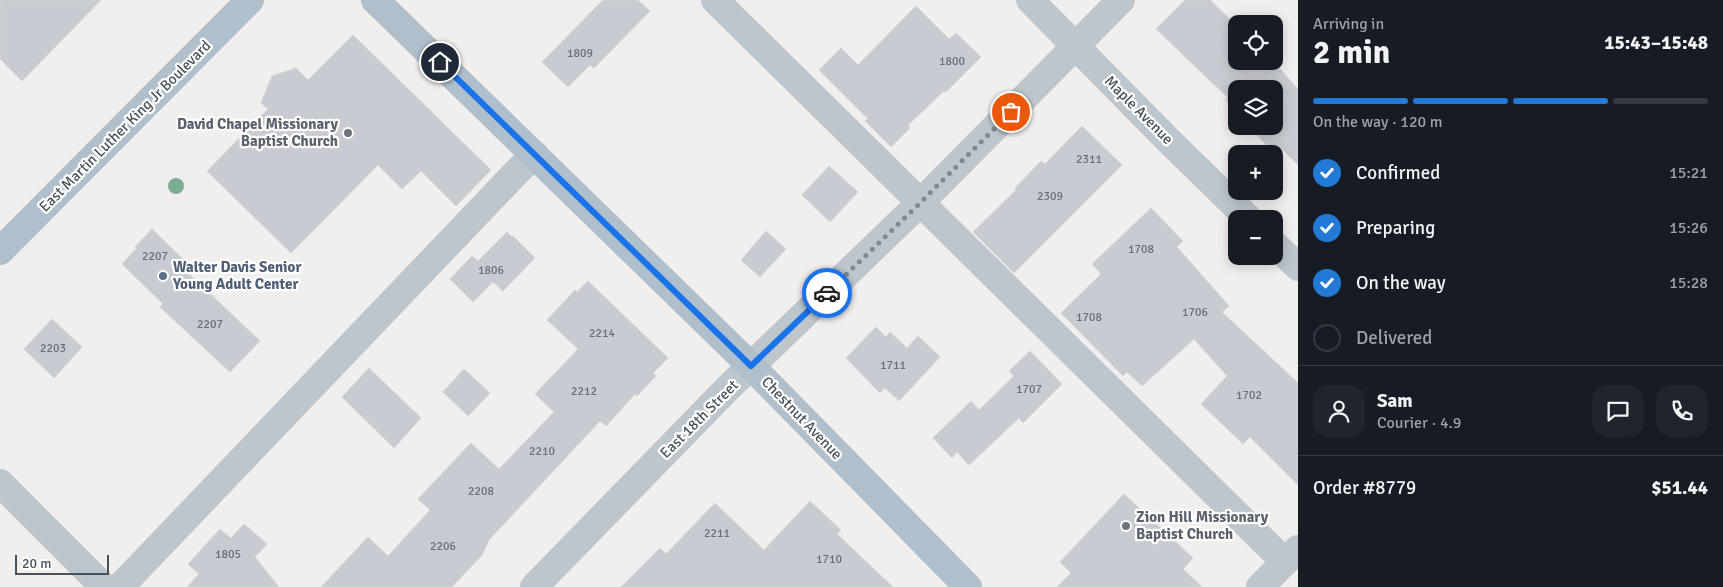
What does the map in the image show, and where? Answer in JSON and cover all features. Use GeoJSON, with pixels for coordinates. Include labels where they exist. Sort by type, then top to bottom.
{"type":"FeatureCollection","features":[{"type":"Feature","properties":{"kind":"main road","name":"East Martin Luther King Jr Boulevard"},"geometry":{"type":"LineString","coordinates":[[0,251],[250,0]]}},
{"type":"Feature","properties":{"kind":"main road","name":"Chestnut Avenue"},"geometry":{"type":"LineString","coordinates":[[375,0],[751,366],[968,587]]}},
{"type":"Feature","properties":{"kind":"street"},"geometry":{"type":"LineString","coordinates":[[715,0],[920,203],[1292,555],[1260,587]]}},
{"type":"Feature","properties":{"kind":"street","name":"Maple Avenue"},"geometry":{"type":"LineString","coordinates":[[1030,0],[1239,210]]}},
{"type":"Feature","properties":{"kind":"street","name":"East 18th Street"},"geometry":{"type":"LineString","coordinates":[[534,587],[751,366],[920,203],[1122,0]]}},
{"type":"Feature","properties":{"kind":"street"},"geometry":{"type":"LineString","coordinates":[[120,587],[534,154]]}},
{"type":"Feature","properties":{"kind":"street"},"geometry":{"type":"LineString","coordinates":[[1283,253],[1298,267]]}},
{"type":"Feature","properties":{"kind":"street"},"geometry":{"type":"LineString","coordinates":[[0,483],[104,587]]}},
{"type":"Feature","properties":{"kind":"building"},"geometry":{"type":"Polygon","coordinates":[[[0,0],[101,0],[22,81],[0,59],[0,0]]]}},
{"type":"Feature","properties":{"kind":"building"},"geometry":{"type":"Polygon","coordinates":[[[603,0],[638,0],[650,11],[594,68],[590,65],[568,87],[542,62],[603,0]]]}},
{"type":"Feature","properties":{"kind":"building"},"geometry":{"type":"Polygon","coordinates":[[[1185,0],[1210,0],[1228,17],[1228,70],[1281,70],[1298,89],[1298,165],[1283,150],[1283,145],[1266,145],[1257,135],[1283,135],[1283,80],[1228,80],[1228,98],[1156,29],[1185,0]]]}},
{"type":"Feature","properties":{"kind":"building"},"geometry":{"type":"Polygon","coordinates":[[[916,6],[949,39],[956,33],[981,57],[946,92],[944,91],[908,125],[910,128],[891,147],[865,121],[868,119],[819,70],[841,48],[858,65],[916,6]]]}},
{"type":"Feature","properties":{"kind":"building","name":"David Chapel Missionary Baptist Church"},"geometry":{"type":"Polygon","coordinates":[[[353,35],[491,170],[456,206],[421,171],[402,189],[378,165],[291,253],[207,171],[268,109],[261,103],[272,76],[296,68],[308,80],[353,35]]]}},
{"type":"Feature","properties":{"kind":"building"},"geometry":{"type":"Polygon","coordinates":[[[1082,126],[1122,165],[1014,273],[973,232],[1016,190],[1015,188],[1041,161],[1045,164],[1082,126]]]}},
{"type":"Feature","properties":{"kind":"building"},"geometry":{"type":"Polygon","coordinates":[[[829,166],[858,192],[830,222],[802,195],[829,166]]]}},
{"type":"Feature","properties":{"kind":"building"},"geometry":{"type":"Polygon","coordinates":[[[1151,208],[1183,241],[1177,247],[1229,306],[1222,312],[1298,383],[1298,485],[1250,437],[1243,444],[1201,404],[1227,376],[1194,339],[1142,386],[1127,372],[1123,376],[1061,313],[1101,274],[1092,264],[1151,208]]]}},
{"type":"Feature","properties":{"kind":"building"},"geometry":{"type":"Polygon","coordinates":[[[152,229],[187,263],[183,268],[260,341],[230,372],[160,307],[163,304],[122,264],[152,229]]]}},
{"type":"Feature","properties":{"kind":"building"},"geometry":{"type":"Polygon","coordinates":[[[766,231],[786,249],[760,277],[741,260],[766,231]]]}},
{"type":"Feature","properties":{"kind":"building"},"geometry":{"type":"Polygon","coordinates":[[[507,232],[535,258],[503,291],[493,282],[473,302],[450,279],[472,256],[478,261],[507,232]]]}},
{"type":"Feature","properties":{"kind":"building"},"geometry":{"type":"Polygon","coordinates":[[[588,281],[668,358],[653,373],[656,376],[637,396],[635,394],[606,426],[600,421],[489,540],[482,555],[452,587],[321,587],[368,537],[388,556],[430,510],[418,499],[471,443],[499,469],[554,412],[535,394],[578,349],[547,320],[575,290],[577,292],[588,281]]]}},
{"type":"Feature","properties":{"kind":"building"},"geometry":{"type":"Polygon","coordinates":[[[52,319],[82,347],[54,378],[24,349],[52,319]]]}},
{"type":"Feature","properties":{"kind":"building"},"geometry":{"type":"Polygon","coordinates":[[[876,327],[886,337],[890,332],[907,348],[918,336],[940,357],[899,401],[885,388],[880,393],[846,358],[876,327]]]}},
{"type":"Feature","properties":{"kind":"building"},"geometry":{"type":"Polygon","coordinates":[[[1030,351],[1062,384],[1023,423],[1019,418],[969,465],[957,452],[952,458],[933,438],[971,401],[979,410],[1014,376],[1009,371],[1030,351]]]}},
{"type":"Feature","properties":{"kind":"building"},"geometry":{"type":"Polygon","coordinates":[[[369,368],[421,418],[394,448],[342,397],[369,368]]]}},
{"type":"Feature","properties":{"kind":"building"},"geometry":{"type":"Polygon","coordinates":[[[464,369],[490,393],[468,416],[443,392],[464,369]]]}},
{"type":"Feature","properties":{"kind":"building","name":"Zion Hill Missionary Baptist Church"},"geometry":{"type":"Polygon","coordinates":[[[1124,494],[1193,558],[1183,569],[1202,587],[1057,587],[1071,573],[1060,562],[1124,494]]]}},
{"type":"Feature","properties":{"kind":"building"},"geometry":{"type":"Polygon","coordinates":[[[810,501],[841,530],[837,534],[893,587],[621,587],[660,548],[666,554],[715,503],[764,550],[810,501]]]}},
{"type":"Feature","properties":{"kind":"building"},"geometry":{"type":"Polygon","coordinates":[[[244,524],[267,544],[255,557],[279,587],[187,587],[199,574],[188,564],[220,529],[231,538],[244,524]]]}},
{"type":"Feature","properties":{"kind":"way so far"},"geometry":{"type":"LineString","coordinates":[[827,293],[1011,112]]}},
{"type":"Feature","properties":{"kind":"place","name":"David Chapel Missionary Baptist Church"},"geometry":{"type":"Point","coordinates":[348,133]}},
{"type":"Feature","properties":{"kind":"place","name":"Walter Davis Senior Young Adult Center"},"geometry":{"type":"Point","coordinates":[163,276]}},
{"type":"Feature","properties":{"kind":"place","name":"Zion Hill Missionary Baptist Church"},"geometry":{"type":"Point","coordinates":[1126,526]}},
{"type":"Feature","properties":{"kind":"route"},"geometry":{"type":"LineString","coordinates":[[440,62],[751,366],[827,293]]}}]}
